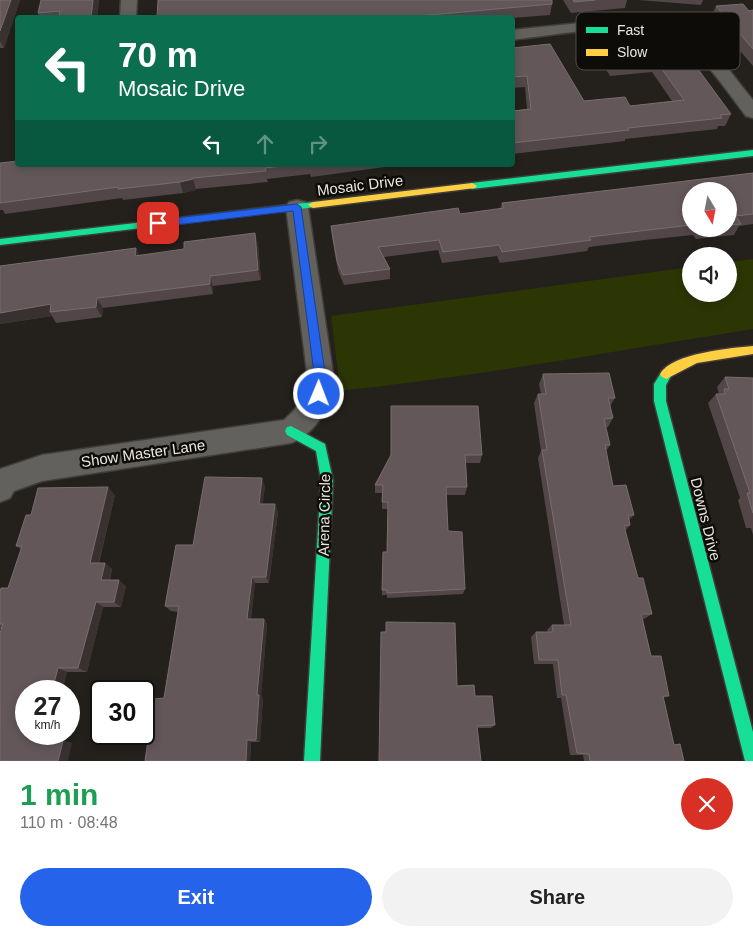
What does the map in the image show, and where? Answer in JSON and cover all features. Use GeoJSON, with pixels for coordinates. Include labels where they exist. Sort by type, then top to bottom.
{"type":"FeatureCollection","features":[{"type":"Feature","properties":{"kind":"street"},"geometry":{"type":"LineString","coordinates":[[128,15],[129,0]]}},
{"type":"Feature","properties":{"kind":"street"},"geometry":{"type":"LineString","coordinates":[[515,35],[576,29]]}},
{"type":"Feature","properties":{"kind":"street"},"geometry":{"type":"LineString","coordinates":[[717,70],[753,112]]}},
{"type":"Feature","properties":{"kind":"street","name":"Mosaic Drive"},"geometry":{"type":"LineString","coordinates":[[0,242],[753,153]]}},
{"type":"Feature","properties":{"kind":"street"},"geometry":{"type":"LineString","coordinates":[[291,431],[311,412],[319,394],[320,373],[297,207]]}},
{"type":"Feature","properties":{"kind":"street","name":"Downs Drive"},"geometry":{"type":"LineString","coordinates":[[753,350],[688,361],[668,370],[661,382],[660,401],[753,761]]}},
{"type":"Feature","properties":{"kind":"street","name":"Show Master Lane"},"geometry":{"type":"LineString","coordinates":[[0,488],[4,481],[42,468],[291,431]]}},
{"type":"Feature","properties":{"kind":"street","name":"Arena Circle"},"geometry":{"type":"LineString","coordinates":[[291,431],[321,448],[327,480],[312,761]]}},
{"type":"Feature","properties":{"kind":"green space"},"geometry":{"type":"Polygon","coordinates":[[[753,259],[753,329],[493,371],[337,391],[338,373],[331,316],[682,268],[682,302],[737,302],[737,261],[753,259]]]}},
{"type":"Feature","properties":{"kind":"building"},"geometry":{"type":"Polygon","coordinates":[[[0,0],[11,0],[0,31],[0,0]]]}},
{"type":"Feature","properties":{"kind":"building"},"geometry":{"type":"Polygon","coordinates":[[[41,0],[93,0],[91,15],[59,15],[60,11],[38,13],[41,0]]]}},
{"type":"Feature","properties":{"kind":"building"},"geometry":{"type":"Polygon","coordinates":[[[158,0],[552,0],[552,4],[429,15],[157,15],[158,0]]]}},
{"type":"Feature","properties":{"kind":"building"},"geometry":{"type":"Polygon","coordinates":[[[573,0],[595,0],[574,2],[573,0]]]}},
{"type":"Feature","properties":{"kind":"building"},"geometry":{"type":"Polygon","coordinates":[[[743,4],[749,11],[753,10],[753,49],[740,34],[740,12],[721,12],[716,6],[743,4]]]}},
{"type":"Feature","properties":{"kind":"building"},"geometry":{"type":"Polygon","coordinates":[[[550,44],[584,101],[625,97],[630,106],[684,100],[662,70],[699,70],[731,114],[720,115],[722,118],[515,143],[515,111],[531,109],[527,76],[515,77],[515,48],[550,44]]]}},
{"type":"Feature","properties":{"kind":"building"},"geometry":{"type":"Polygon","coordinates":[[[15,161],[15,167],[273,167],[265,168],[266,171],[193,178],[180,182],[118,189],[118,187],[0,203],[0,163],[15,161]]]}},
{"type":"Feature","properties":{"kind":"building"},"geometry":{"type":"Polygon","coordinates":[[[753,173],[753,214],[738,216],[738,182],[682,182],[682,226],[589,237],[591,240],[502,252],[499,245],[443,252],[439,240],[378,247],[390,269],[343,275],[337,261],[331,226],[458,208],[460,214],[504,208],[502,203],[753,173]]]}},
{"type":"Feature","properties":{"kind":"building"},"geometry":{"type":"Polygon","coordinates":[[[255,233],[258,270],[210,276],[210,284],[97,298],[96,307],[50,312],[51,304],[0,313],[0,266],[136,248],[135,256],[184,249],[184,242],[255,233]]]}},
{"type":"Feature","properties":{"kind":"building"},"geometry":{"type":"Polygon","coordinates":[[[609,373],[615,398],[608,398],[613,418],[604,419],[610,445],[605,445],[613,486],[626,485],[634,515],[628,515],[630,525],[624,526],[638,578],[643,578],[652,614],[641,614],[651,656],[661,656],[669,696],[663,696],[674,745],[680,744],[684,761],[590,761],[589,754],[577,753],[566,695],[562,695],[558,660],[539,660],[536,632],[553,632],[552,625],[571,625],[542,450],[547,450],[538,394],[546,394],[543,374],[609,373]]]}},
{"type":"Feature","properties":{"kind":"building"},"geometry":{"type":"Polygon","coordinates":[[[725,377],[753,378],[753,513],[747,493],[750,493],[716,394],[725,394],[724,389],[729,389],[725,377]]]}},
{"type":"Feature","properties":{"kind":"building"},"geometry":{"type":"Polygon","coordinates":[[[391,406],[478,406],[482,455],[465,455],[467,487],[446,487],[448,531],[462,532],[465,589],[387,593],[387,590],[382,590],[383,552],[387,552],[388,502],[382,502],[383,485],[375,485],[391,455],[391,406]]]}},
{"type":"Feature","properties":{"kind":"building"},"geometry":{"type":"Polygon","coordinates":[[[205,477],[262,478],[259,504],[275,504],[266,577],[252,577],[247,619],[264,619],[257,695],[259,695],[256,740],[247,740],[246,761],[145,761],[147,745],[155,745],[155,699],[164,698],[179,606],[165,606],[176,545],[193,545],[205,477]]]}},
{"type":"Feature","properties":{"kind":"building"},"geometry":{"type":"Polygon","coordinates":[[[108,487],[90,563],[105,563],[101,580],[119,580],[114,602],[96,602],[78,668],[58,668],[55,680],[15,680],[15,745],[62,745],[58,761],[0,761],[0,633],[3,624],[0,624],[0,592],[1,588],[8,588],[22,546],[16,546],[26,515],[31,515],[38,488],[108,487]]]}},
{"type":"Feature","properties":{"kind":"building"},"geometry":{"type":"Polygon","coordinates":[[[386,622],[455,623],[457,686],[474,685],[475,696],[492,696],[495,725],[477,726],[481,761],[379,761],[381,632],[386,632],[386,622]]]}},
{"type":"Feature","properties":{"kind":"traffic: fast"},"geometry":{"type":"LineString","coordinates":[[472,186],[753,153]]}},
{"type":"Feature","properties":{"kind":"traffic: fast"},"geometry":{"type":"LineString","coordinates":[[0,242],[313,205]]}},
{"type":"Feature","properties":{"kind":"traffic: fast"},"geometry":{"type":"LineString","coordinates":[[666,374],[660,384],[660,401],[753,761]]}},
{"type":"Feature","properties":{"kind":"traffic: fast"},"geometry":{"type":"LineString","coordinates":[[291,431],[321,448],[327,480],[312,761]]}},
{"type":"Feature","properties":{"kind":"traffic: slow"},"geometry":{"type":"LineString","coordinates":[[313,205],[472,186]]}},
{"type":"Feature","properties":{"kind":"traffic: slow"},"geometry":{"type":"LineString","coordinates":[[666,374],[675,367],[696,359],[753,350]]}},
{"type":"Feature","properties":{"kind":"route"},"geometry":{"type":"LineString","coordinates":[[158,223],[297,207],[320,373],[319,394]]}}]}
